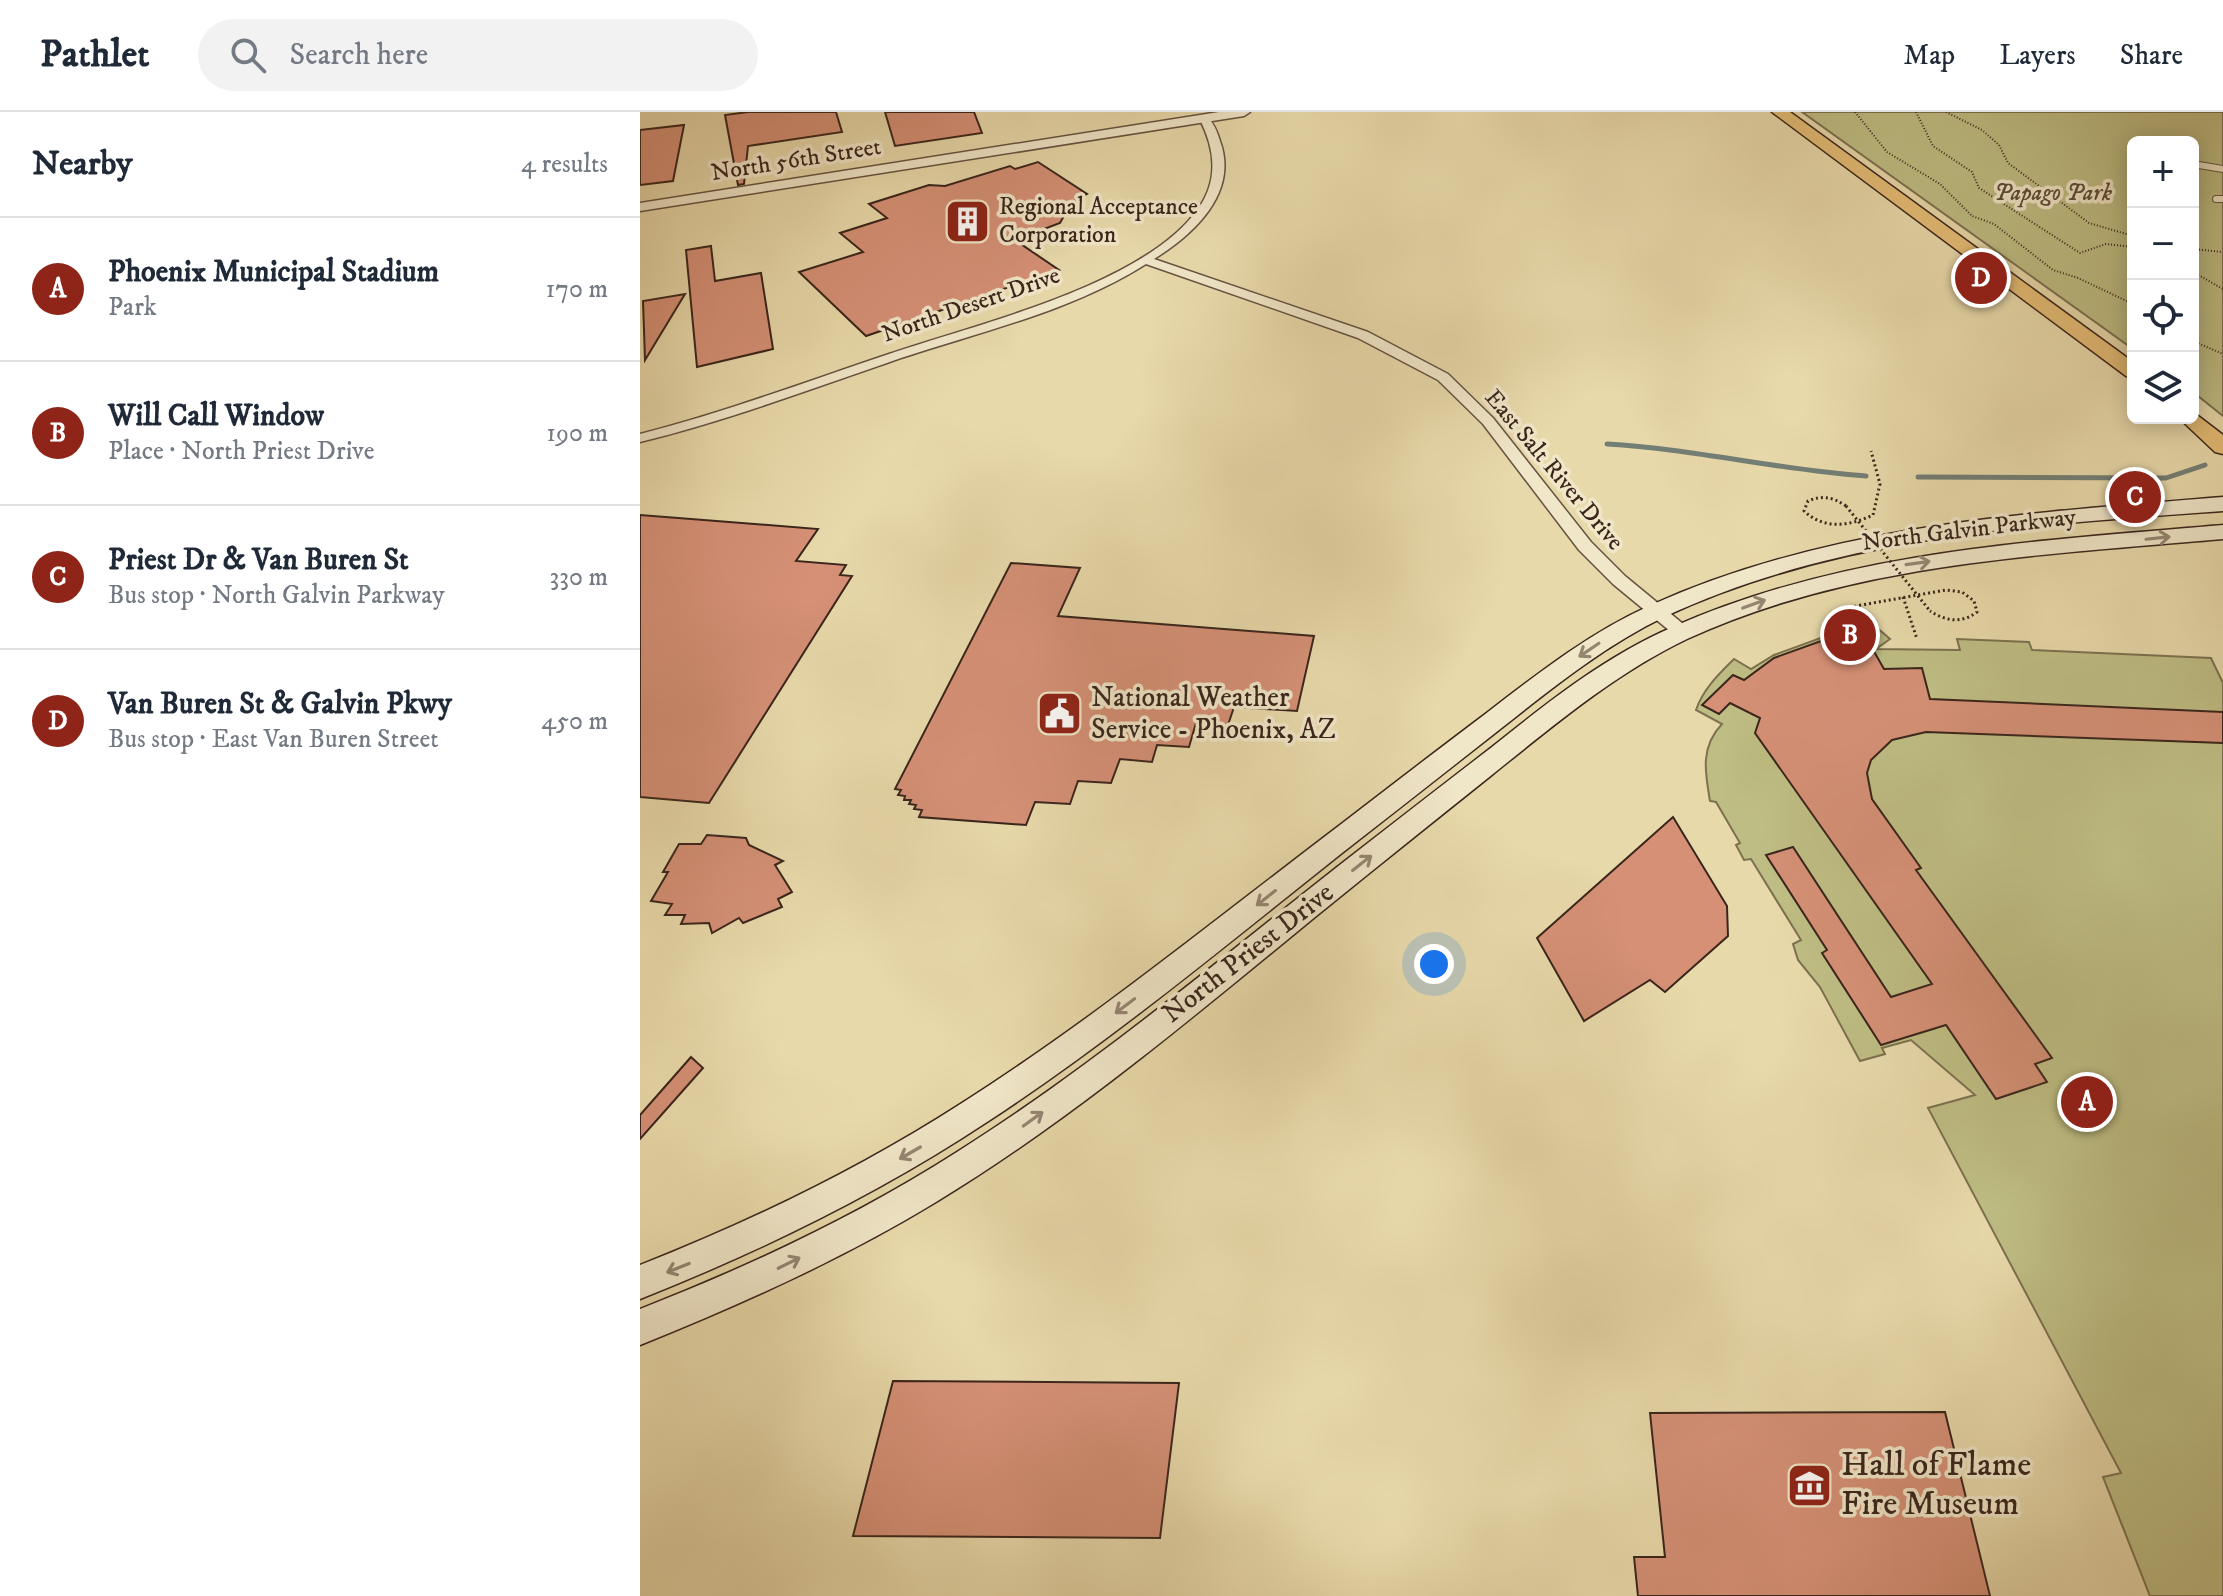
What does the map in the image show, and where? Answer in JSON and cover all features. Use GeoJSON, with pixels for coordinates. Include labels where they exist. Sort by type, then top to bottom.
{"type":"FeatureCollection","features":[{"type":"Feature","properties":{"kind":"main road"},"geometry":{"type":"LineString","coordinates":[[1780,112],[2127,368]]}},
{"type":"Feature","properties":{"kind":"main road"},"geometry":{"type":"LineString","coordinates":[[2197,424],[2223,447]]}},
{"type":"Feature","properties":{"kind":"main road","name":"North Galvin Parkway"},"geometry":{"type":"LineString","coordinates":[[1812,554],[1934,530],[2223,504]]}},
{"type":"Feature","properties":{"kind":"main road","name":"North Galvin Parkway"},"geometry":{"type":"LineString","coordinates":[[1848,576],[1988,554],[2223,532]]}},
{"type":"Feature","properties":{"kind":"main road","name":"North Priest Drive"},"geometry":{"type":"LineString","coordinates":[[640,1327],[804,1256],[904,1201],[1011,1135],[1103,1067],[1552,712],[1621,665],[1669,622],[1752,573],[1812,554]]}},
{"type":"Feature","properties":{"kind":"main road","name":"North Priest Drive"},"geometry":{"type":"LineString","coordinates":[[640,1282],[786,1220],[901,1158],[974,1114],[1165,975],[1551,676],[1600,643],[1848,576]]}},
{"type":"Feature","properties":{"kind":"street","name":"North 56th Street"},"geometry":{"type":"LineString","coordinates":[[640,207],[1244,112]]}},
{"type":"Feature","properties":{"kind":"street","name":"North Desert Drive"},"geometry":{"type":"LineString","coordinates":[[640,438],[733,411],[1047,303],[1145,260],[1188,228],[1212,195],[1220,161],[1218,145],[1204,118]]}},
{"type":"Feature","properties":{"kind":"street","name":"East Salt River Drive"},"geometry":{"type":"LineString","coordinates":[[1145,260],[1363,335],[1443,377],[1482,414],[1585,546],[1669,622]]}},
{"type":"Feature","properties":{"kind":"lane"},"geometry":{"type":"LineString","coordinates":[[2199,165],[2223,169]]}},
{"type":"Feature","properties":{"kind":"path"},"geometry":{"type":"LineString","coordinates":[[1855,112],[1887,152],[1940,184],[1972,216],[1994,224],[2053,270],[2127,301]]}},
{"type":"Feature","properties":{"kind":"path"},"geometry":{"type":"LineString","coordinates":[[1916,112],[1933,146],[1972,172],[1979,188],[2080,253],[2106,244],[2127,246]]}},
{"type":"Feature","properties":{"kind":"path"},"geometry":{"type":"LineString","coordinates":[[1946,112],[1982,130],[1999,145],[2008,163],[2089,223],[2127,234]]}},
{"type":"Feature","properties":{"kind":"path"},"geometry":{"type":"LineString","coordinates":[[2199,250],[2223,252]]}},
{"type":"Feature","properties":{"kind":"path"},"geometry":{"type":"LineString","coordinates":[[2199,275],[2223,289]]}},
{"type":"Feature","properties":{"kind":"path"},"geometry":{"type":"LineString","coordinates":[[2199,344],[2223,354]]}},
{"type":"Feature","properties":{"kind":"path"},"geometry":{"type":"LineString","coordinates":[[1827,619],[1845,608],[1903,597],[1915,595],[1927,593],[1946,590],[1962,592],[1974,601],[1977,612],[1970,619],[1956,620],[1930,611],[1921,599],[1912,588],[1902,576],[1865,529],[1856,517],[1839,500],[1815,498],[1808,501],[1804,511],[1815,521],[1843,524],[1855,521],[1867,518],[1875,511],[1880,484],[1871,451]]}},
{"type":"Feature","properties":{"kind":"path"},"geometry":{"type":"LineString","coordinates":[[1903,597],[1917,639]]}},
{"type":"Feature","properties":{"kind":"green space","name":"Papago Park"},"geometry":{"type":"Polygon","coordinates":[[[1802,112],[2223,112],[2223,416],[2199,397],[2199,136],[2127,136],[2127,345],[1802,112]]]}},
{"type":"Feature","properties":{"kind":"green space"},"geometry":{"type":"Polygon","coordinates":[[[1868,620],[1890,639],[1876,649],[1960,650],[1957,639],[2029,642],[2032,650],[2211,658],[2223,683],[2223,1596],[2150,1596],[2103,1477],[2121,1473],[1928,1108],[1975,1095],[1911,1040],[1882,1048],[1885,1054],[1860,1061],[1820,987],[1798,960],[1793,944],[1801,940],[1751,859],[1744,860],[1736,845],[1740,843],[1716,802],[1710,801],[1707,751],[1722,724],[1696,710],[1717,676],[1734,659],[1751,669],[1774,655],[1840,631],[1839,624],[1868,620]]]}},
{"type":"Feature","properties":{"kind":"building"},"geometry":{"type":"Polygon","coordinates":[[[836,112],[842,132],[748,146],[744,184],[738,185],[725,115],[836,112]]]}},
{"type":"Feature","properties":{"kind":"building"},"geometry":{"type":"Polygon","coordinates":[[[885,112],[974,112],[982,133],[895,146],[885,112]]]}},
{"type":"Feature","properties":{"kind":"building"},"geometry":{"type":"Polygon","coordinates":[[[684,125],[673,181],[640,185],[640,130],[684,125]]]}},
{"type":"Feature","properties":{"kind":"building"},"geometry":{"type":"Polygon","coordinates":[[[1038,162],[1087,194],[1068,204],[1060,223],[1015,240],[1059,270],[866,336],[799,272],[863,252],[840,233],[887,218],[869,204],[929,185],[945,186],[1010,166],[1015,169],[1038,162]]]}},
{"type":"Feature","properties":{"kind":"building"},"geometry":{"type":"Polygon","coordinates":[[[711,246],[715,281],[761,273],[773,349],[697,367],[686,250],[711,246]]]}},
{"type":"Feature","properties":{"kind":"building"},"geometry":{"type":"Polygon","coordinates":[[[685,294],[645,360],[643,301],[685,294]]]}},
{"type":"Feature","properties":{"kind":"building"},"geometry":{"type":"Polygon","coordinates":[[[640,515],[818,529],[796,561],[846,565],[840,575],[852,576],[709,803],[640,797],[640,515]]]}},
{"type":"Feature","properties":{"kind":"building"},"geometry":{"type":"Polygon","coordinates":[[[1011,563],[1080,568],[1058,616],[1314,636],[1297,711],[1234,707],[1228,725],[1196,723],[1189,747],[1157,745],[1152,762],[1120,759],[1111,783],[1078,781],[1070,804],[1035,802],[1026,825],[919,817],[922,810],[914,809],[916,805],[909,804],[911,800],[904,800],[905,796],[898,795],[901,790],[895,789],[1011,563]]]}},
{"type":"Feature","properties":{"kind":"building"},"geometry":{"type":"Polygon","coordinates":[[[1860,627],[1884,669],[1922,668],[1930,699],[2223,712],[2223,743],[1926,732],[1892,740],[1871,760],[1867,773],[1872,799],[1921,868],[1916,870],[2052,1058],[2035,1064],[2047,1082],[1996,1099],[1946,1025],[1881,1045],[1822,953],[1827,950],[1766,855],[1793,847],[1891,997],[1932,984],[1755,733],[1760,718],[1730,703],[1719,714],[1702,705],[1733,675],[1744,680],[1774,658],[1860,627]]]}},
{"type":"Feature","properties":{"kind":"building"},"geometry":{"type":"Polygon","coordinates":[[[1673,817],[1727,906],[1728,936],[1665,992],[1650,980],[1584,1021],[1537,938],[1673,817]]]}},
{"type":"Feature","properties":{"kind":"building"},"geometry":{"type":"Polygon","coordinates":[[[707,835],[746,838],[749,845],[783,861],[775,865],[792,892],[778,899],[782,907],[743,923],[739,918],[712,933],[709,923],[681,924],[685,915],[665,915],[672,904],[651,901],[668,872],[663,872],[679,844],[701,844],[707,835]]]}},
{"type":"Feature","properties":{"kind":"building"},"geometry":{"type":"Polygon","coordinates":[[[691,1057],[703,1068],[640,1139],[640,1115],[691,1057]]]}},
{"type":"Feature","properties":{"kind":"building"},"geometry":{"type":"Polygon","coordinates":[[[893,1381],[1179,1383],[1160,1538],[853,1536],[893,1381]]]}},
{"type":"Feature","properties":{"kind":"building","name":"Hall of Flame Fire Museum"},"geometry":{"type":"Polygon","coordinates":[[[1945,1412],[1990,1596],[1638,1596],[1634,1557],[1665,1557],[1650,1413],[1945,1412]]]}},
{"type":"Feature","properties":{"kind":"waterway"},"geometry":{"type":"LineString","coordinates":[[1607,444],[1866,476]]}},
{"type":"Feature","properties":{"kind":"waterway"},"geometry":{"type":"LineString","coordinates":[[1918,477],[2166,478],[2205,465]]}},
{"type":"Feature","properties":{"kind":"place","name":"Regional Acceptance Corporation"},"geometry":{"type":"Point","coordinates":[968,221]}},
{"type":"Feature","properties":{"kind":"place","name":"Van Buren St & Galvin Pkwy"},"geometry":{"type":"Point","coordinates":[1981,278]}},
{"type":"Feature","properties":{"kind":"place","name":"Priest Dr & Van Buren St"},"geometry":{"type":"Point","coordinates":[2135,497]}},
{"type":"Feature","properties":{"kind":"place","name":"Will Call Window"},"geometry":{"type":"Point","coordinates":[1850,635]}},
{"type":"Feature","properties":{"kind":"place","name":"National Weather Service - Phoenix, AZ"},"geometry":{"type":"Point","coordinates":[1060,713]}},
{"type":"Feature","properties":{"kind":"place","name":"Phoenix Municipal Stadium"},"geometry":{"type":"Point","coordinates":[2087,1102]}},
{"type":"Feature","properties":{"kind":"place","name":"Hall of Flame Fire Museum"},"geometry":{"type":"Point","coordinates":[1810,1485]}}]}
